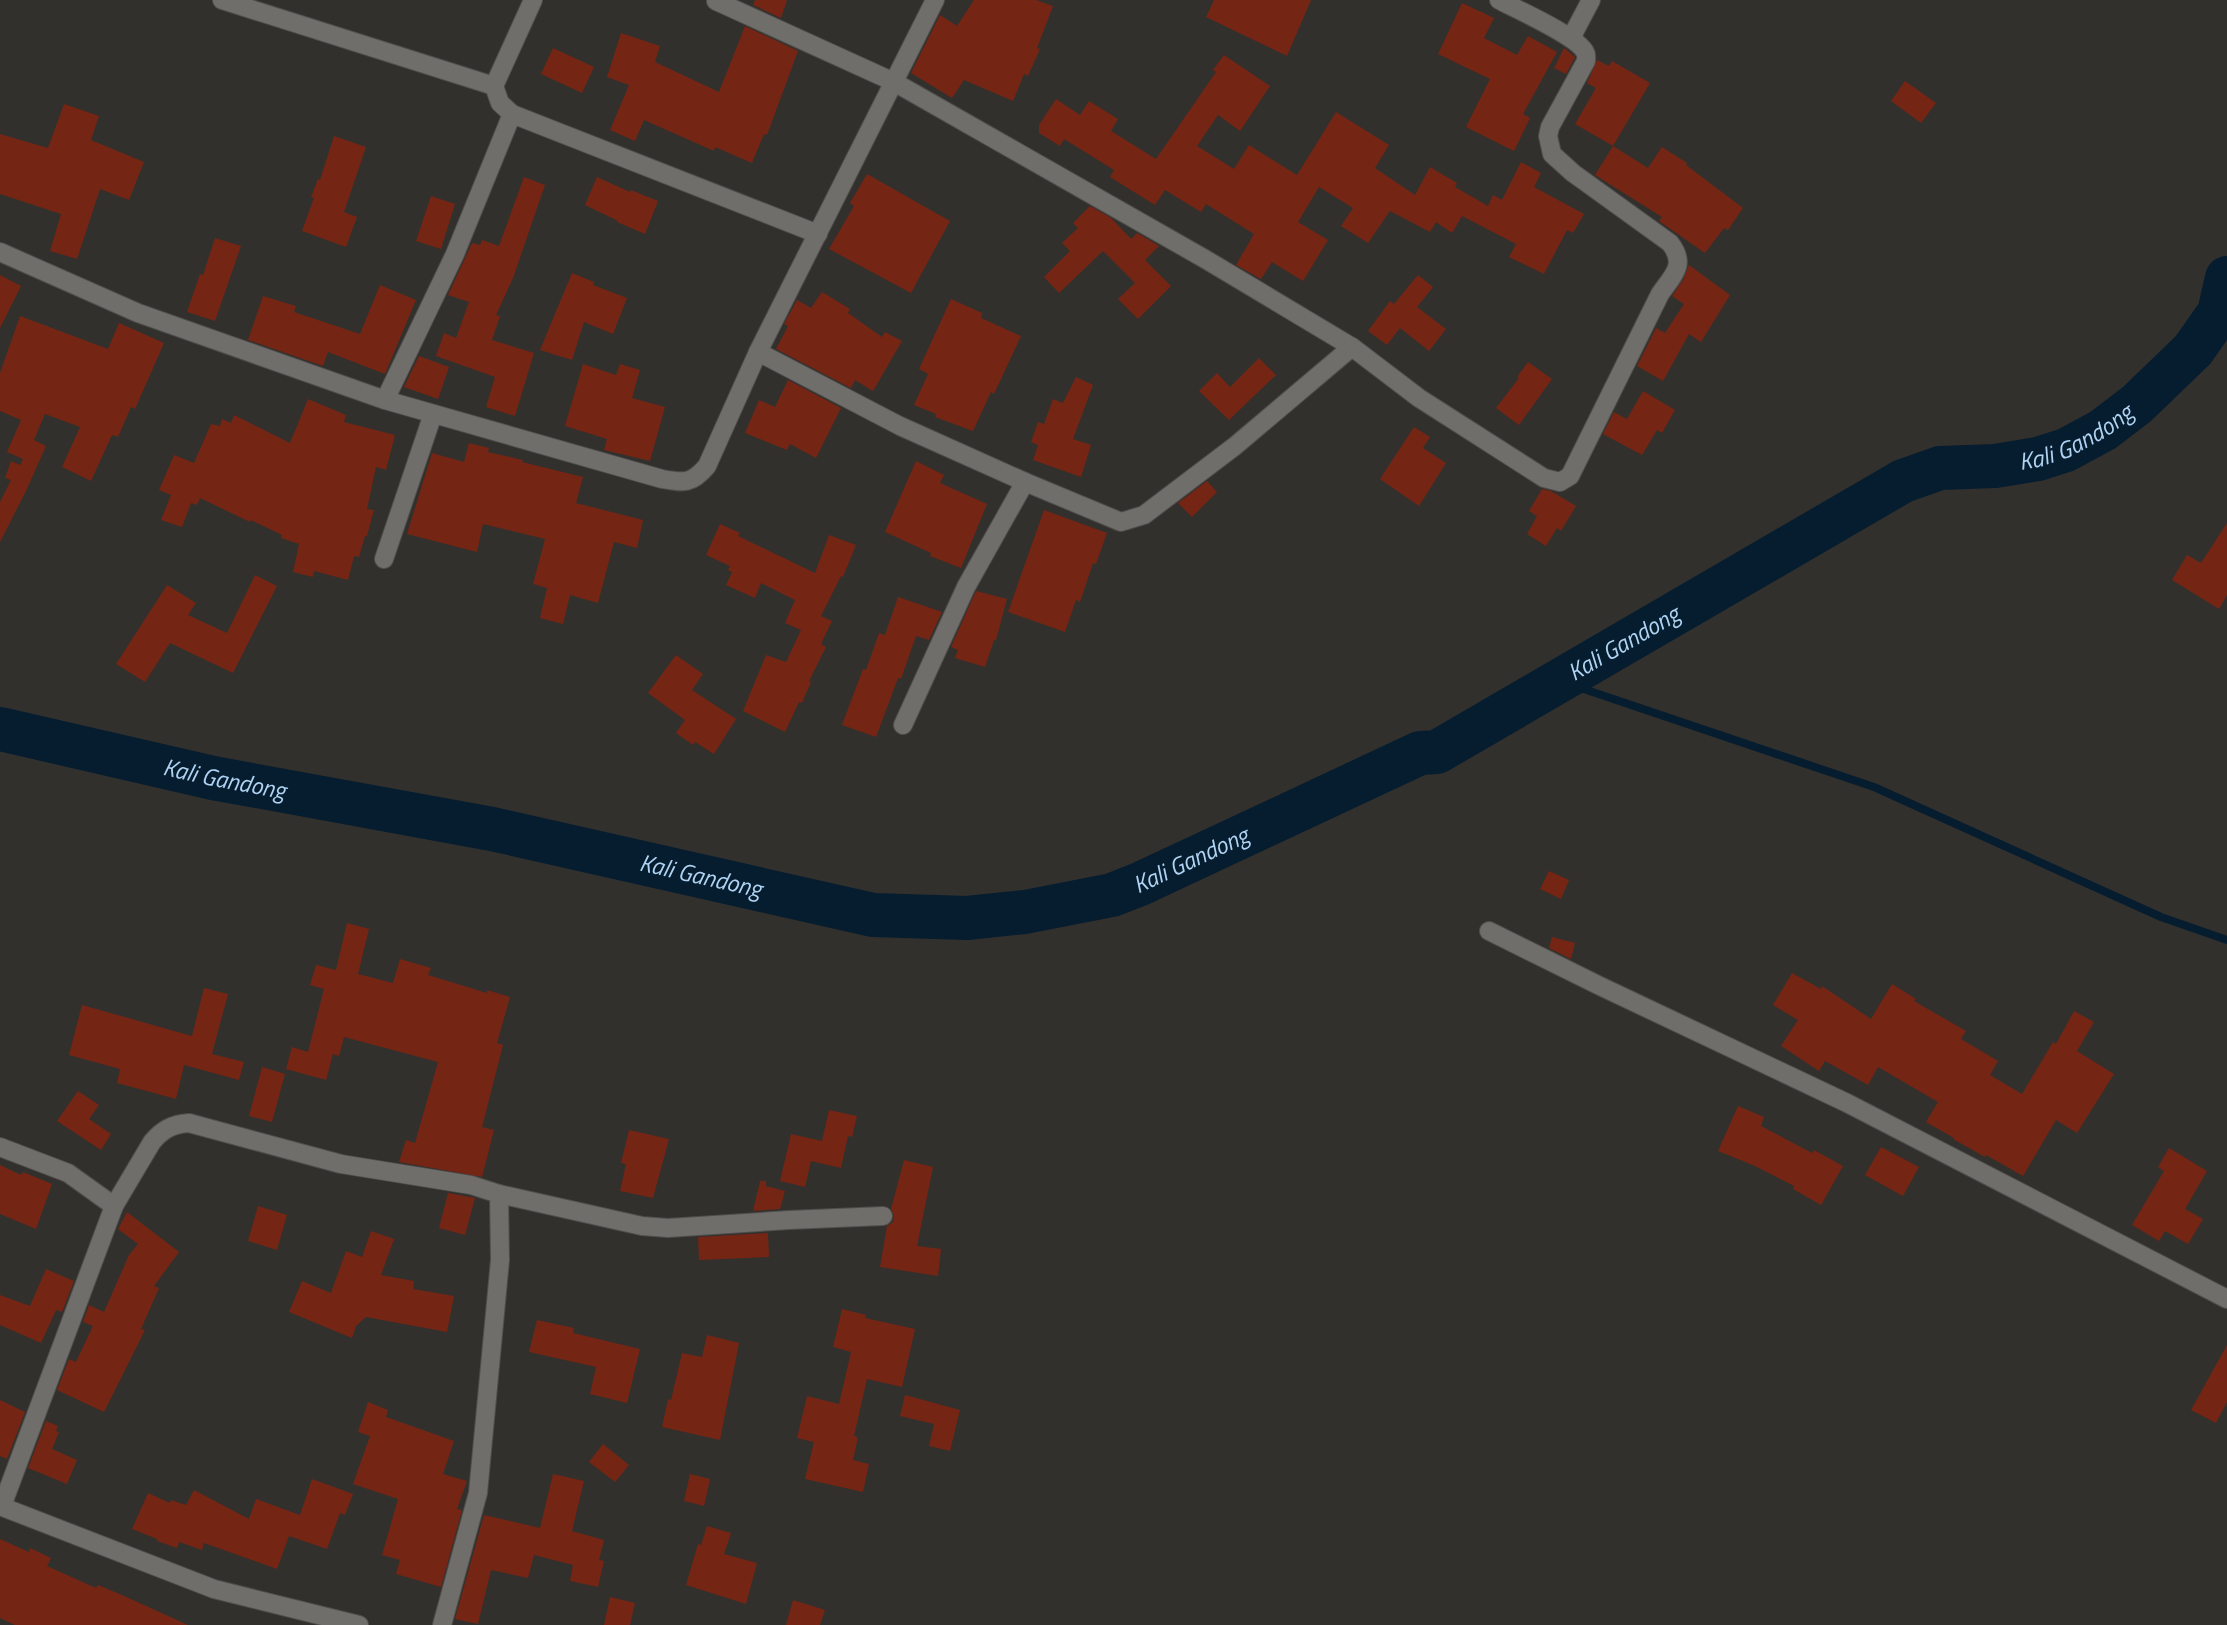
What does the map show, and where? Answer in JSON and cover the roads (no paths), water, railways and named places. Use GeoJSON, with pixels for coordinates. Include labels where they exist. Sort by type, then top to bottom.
{"type":"FeatureCollection","features":[{"type":"Feature","properties":{"kind":"street"},"geometry":{"type":"LineString","coordinates":[[222,0],[494,86]]}},
{"type":"Feature","properties":{"kind":"street"},"geometry":{"type":"LineString","coordinates":[[533,0],[494,86],[500,103],[512,114],[818,234]]}},
{"type":"Feature","properties":{"kind":"street"},"geometry":{"type":"LineString","coordinates":[[0,252],[138,313],[385,400],[662,479],[684,483],[699,476],[707,466],[758,352],[935,0]]}},
{"type":"Feature","properties":{"kind":"street"},"geometry":{"type":"LineString","coordinates":[[716,1],[894,82],[1205,259],[1352,346],[1419,398],[1544,478],[1560,482],[1570,476],[1660,294],[1678,267],[1679,261],[1677,252],[1670,243],[1573,173],[1552,154],[1548,136],[1550,127],[1587,61],[1585,50],[1571,38],[1499,0]]}},
{"type":"Feature","properties":{"kind":"street"},"geometry":{"type":"LineString","coordinates":[[1571,38],[1591,0]]}},
{"type":"Feature","properties":{"kind":"street"},"geometry":{"type":"LineString","coordinates":[[385,400],[455,254],[512,114]]}},
{"type":"Feature","properties":{"kind":"street"},"geometry":{"type":"LineString","coordinates":[[758,352],[900,426],[1121,522],[1143,516],[1235,446],[1352,346]]}},
{"type":"Feature","properties":{"kind":"street"},"geometry":{"type":"LineString","coordinates":[[384,559],[433,414]]}},
{"type":"Feature","properties":{"kind":"street"},"geometry":{"type":"LineString","coordinates":[[903,725],[966,587],[1025,482]]}},
{"type":"Feature","properties":{"kind":"street"},"geometry":{"type":"LineString","coordinates":[[1489,931],[1847,1103],[2227,1299]]}},
{"type":"Feature","properties":{"kind":"street"},"geometry":{"type":"LineString","coordinates":[[359,1625],[214,1589],[1,1506],[114,1206],[159,1133],[178,1124],[189,1123],[341,1164],[471,1185],[499,1194],[642,1226],[668,1228],[883,1216]]}},
{"type":"Feature","properties":{"kind":"street"},"geometry":{"type":"LineString","coordinates":[[0,1148],[68,1173],[114,1206]]}},
{"type":"Feature","properties":{"kind":"street"},"geometry":{"type":"LineString","coordinates":[[442,1625],[478,1492],[500,1260],[499,1194]]}},
{"type":"Feature","properties":{"kind":"waterway","name":"Kali Gandong"},"geometry":{"type":"LineString","coordinates":[[0,729],[213,778],[492,829],[873,915],[967,918],[1025,912],[1112,895],[1420,753],[1437,752],[1903,481],[1940,468],[1995,466],[2038,459],[2066,450],[2103,430],[2137,404],[2193,350],[2219,313],[2227,278]]}},
{"type":"Feature","properties":{"kind":"waterway"},"geometry":{"type":"LineString","coordinates":[[1560,681],[1874,787],[2161,917],[2227,940]]}}]}
